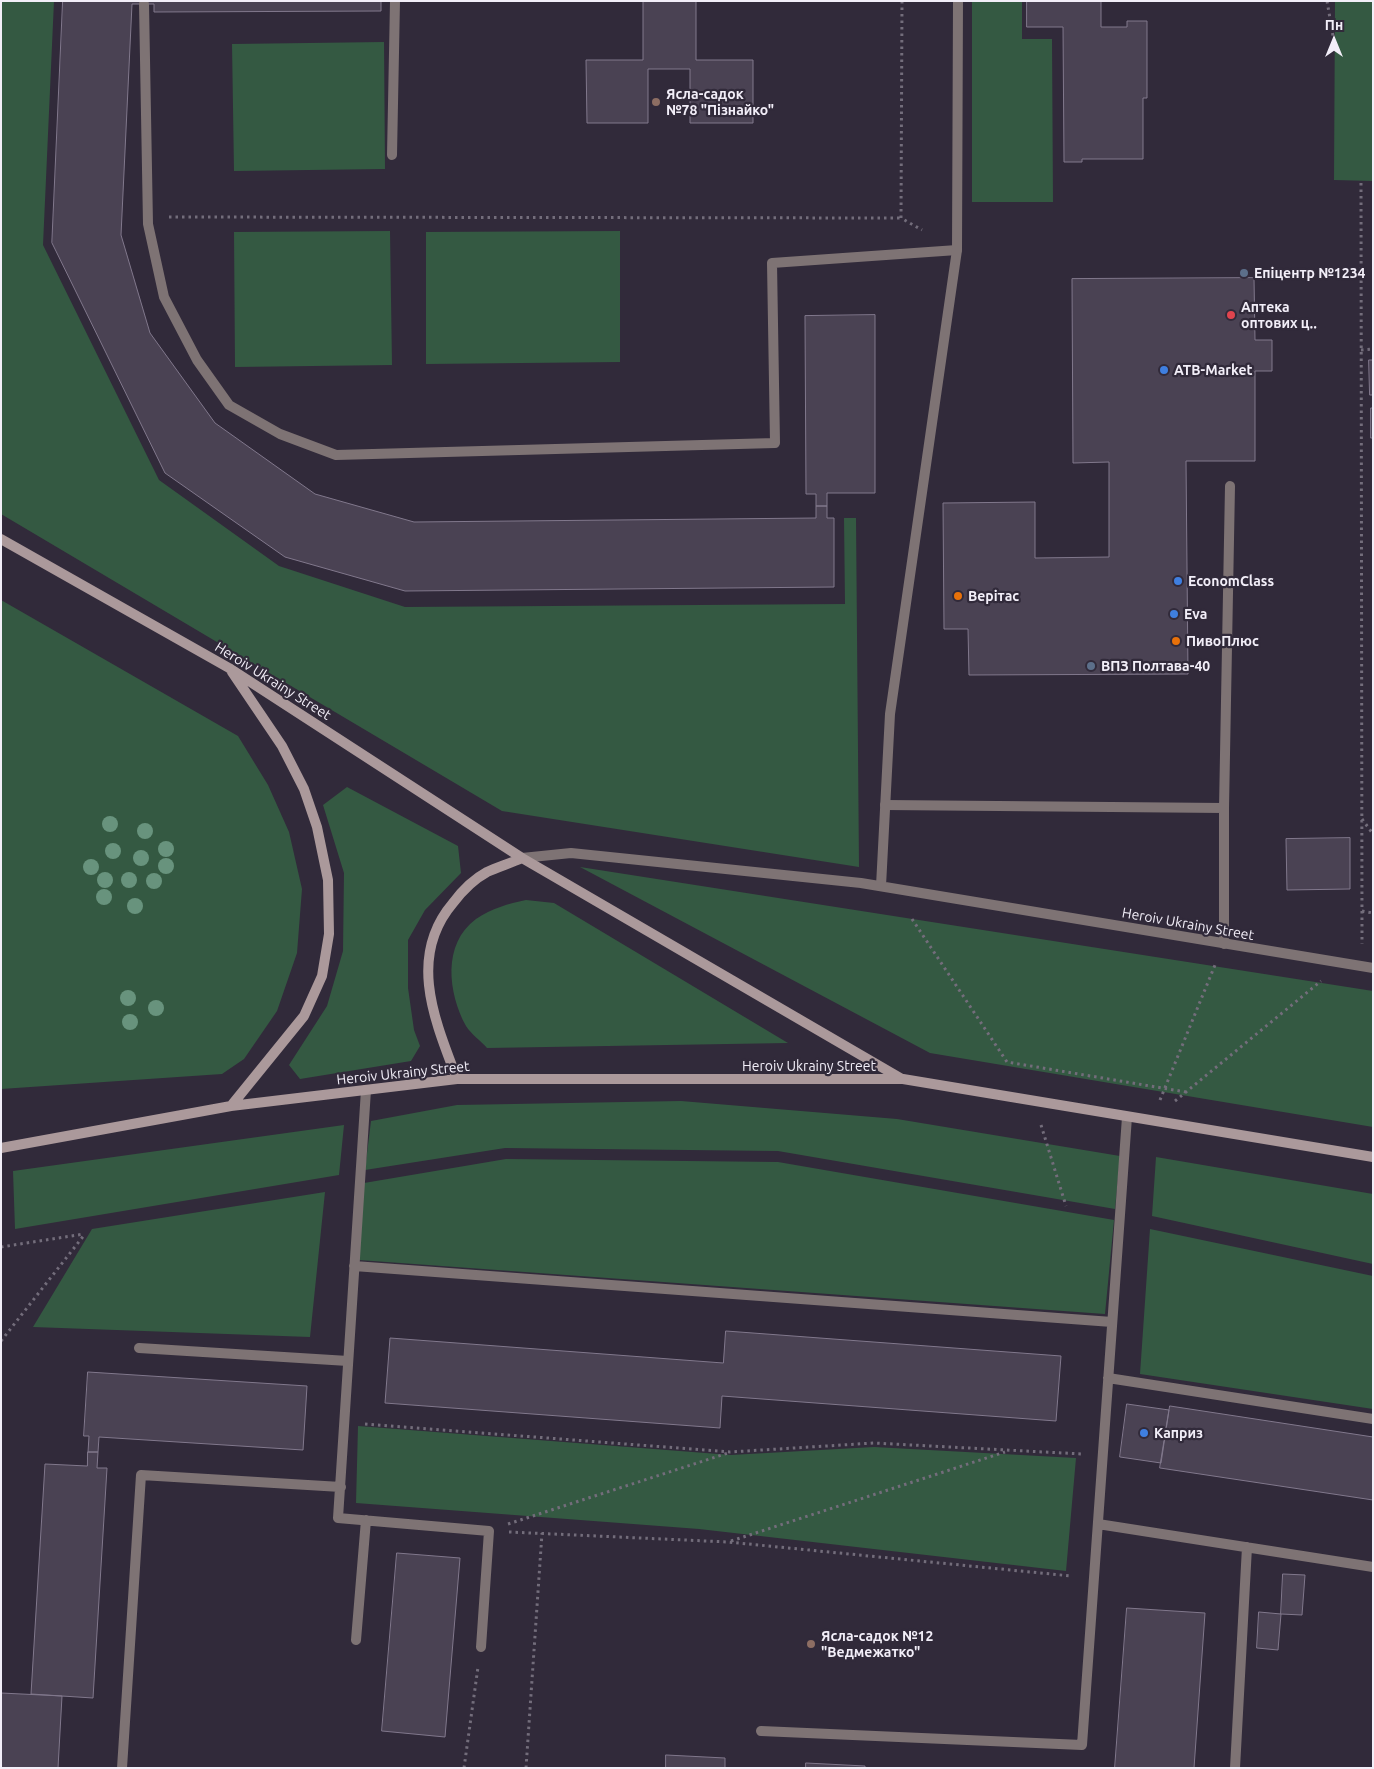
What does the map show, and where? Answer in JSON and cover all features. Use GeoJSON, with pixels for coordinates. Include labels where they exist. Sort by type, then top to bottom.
{"type":"FeatureCollection","features":[{"type":"Feature","properties":{"kind":"main road","name":"Heroiv Ukrainy Street"},"geometry":{"type":"LineString","coordinates":[[1,539],[229,668],[522,858],[903,1079]]}},
{"type":"Feature","properties":{"kind":"main road"},"geometry":{"type":"LineString","coordinates":[[229,668],[282,746],[304,789],[316,827],[328,880],[329,934],[322,976],[304,1016],[231,1106]]}},
{"type":"Feature","properties":{"kind":"main road"},"geometry":{"type":"LineString","coordinates":[[457,1079],[434,1020],[427,970],[430,941],[442,916],[463,890],[486,873],[522,858]]}},
{"type":"Feature","properties":{"kind":"main road","name":"Heroiv Ukrainy Street"},"geometry":{"type":"LineString","coordinates":[[1,1148],[231,1106],[457,1079],[903,1079],[1373,1157]]}},
{"type":"Feature","properties":{"kind":"street"},"geometry":{"type":"LineString","coordinates":[[392,155],[395,1]]}},
{"type":"Feature","properties":{"kind":"street"},"geometry":{"type":"LineString","coordinates":[[882,886],[890,714],[957,250],[958,1]]}},
{"type":"Feature","properties":{"kind":"street"},"geometry":{"type":"LineString","coordinates":[[144,4],[147,217],[164,297],[197,360],[229,405],[280,434],[336,455],[775,443],[772,263],[957,250]]}},
{"type":"Feature","properties":{"kind":"street"},"geometry":{"type":"LineString","coordinates":[[1224,944],[1224,808],[1230,486]]}},
{"type":"Feature","properties":{"kind":"street"},"geometry":{"type":"LineString","coordinates":[[885,805],[1224,808]]}},
{"type":"Feature","properties":{"kind":"street","name":"Heroiv Ukrainy Street"},"geometry":{"type":"LineString","coordinates":[[522,858],[571,853],[882,886],[1373,968]]}},
{"type":"Feature","properties":{"kind":"street"},"geometry":{"type":"LineString","coordinates":[[366,1090],[338,1518],[489,1531],[481,1647]]}},
{"type":"Feature","properties":{"kind":"street"},"geometry":{"type":"LineString","coordinates":[[761,1731],[1082,1745],[1127,1117]]}},
{"type":"Feature","properties":{"kind":"street"},"geometry":{"type":"LineString","coordinates":[[354,1266],[1112,1322]]}},
{"type":"Feature","properties":{"kind":"street"},"geometry":{"type":"LineString","coordinates":[[139,1348],[348,1361]]}},
{"type":"Feature","properties":{"kind":"street"},"geometry":{"type":"LineString","coordinates":[[1108,1378],[1373,1419]]}},
{"type":"Feature","properties":{"kind":"street"},"geometry":{"type":"LineString","coordinates":[[122,1768],[141,1475],[340,1487]]}},
{"type":"Feature","properties":{"kind":"street"},"geometry":{"type":"LineString","coordinates":[[356,1640],[366,1520]]}},
{"type":"Feature","properties":{"kind":"street"},"geometry":{"type":"LineString","coordinates":[[1098,1524],[1373,1567]]}},
{"type":"Feature","properties":{"kind":"street"},"geometry":{"type":"LineString","coordinates":[[1235,1768],[1247,1547]]}},
{"type":"Feature","properties":{"kind":"path"},"geometry":{"type":"LineString","coordinates":[[901,218],[902,1]]}},
{"type":"Feature","properties":{"kind":"path"},"geometry":{"type":"LineString","coordinates":[[1327,1],[1333,36]]}},
{"type":"Feature","properties":{"kind":"path"},"geometry":{"type":"LineString","coordinates":[[1151,1121],[1362,948],[1361,183]]}},
{"type":"Feature","properties":{"kind":"path"},"geometry":{"type":"LineString","coordinates":[[147,217],[901,218],[957,250]]}},
{"type":"Feature","properties":{"kind":"path"},"geometry":{"type":"LineString","coordinates":[[1361,350],[1373,349]]}},
{"type":"Feature","properties":{"kind":"path"},"geometry":{"type":"LineString","coordinates":[[1362,818],[1373,834]]}},
{"type":"Feature","properties":{"kind":"path"},"geometry":{"type":"LineString","coordinates":[[1362,911],[1373,913]]}},
{"type":"Feature","properties":{"kind":"path"},"geometry":{"type":"LineString","coordinates":[[912,919],[1007,1062],[1186,1092]]}},
{"type":"Feature","properties":{"kind":"path"},"geometry":{"type":"LineString","coordinates":[[1151,1121],[1224,944]]}},
{"type":"Feature","properties":{"kind":"path"},"geometry":{"type":"LineString","coordinates":[[1034,1101],[1066,1206]]}},
{"type":"Feature","properties":{"kind":"path"},"geometry":{"type":"LineString","coordinates":[[1,1246],[85,1234],[1,1341]]}},
{"type":"Feature","properties":{"kind":"path"},"geometry":{"type":"LineString","coordinates":[[344,1422],[730,1452],[874,1443],[1102,1456]]}},
{"type":"Feature","properties":{"kind":"path"},"geometry":{"type":"LineString","coordinates":[[728,1542],[1008,1450]]}},
{"type":"Feature","properties":{"kind":"path"},"geometry":{"type":"LineString","coordinates":[[489,1531],[730,1452]]}},
{"type":"Feature","properties":{"kind":"path"},"geometry":{"type":"LineString","coordinates":[[489,1531],[728,1542],[1094,1579]]}},
{"type":"Feature","properties":{"kind":"path"},"geometry":{"type":"LineString","coordinates":[[526,1768],[542,1533]]}},
{"type":"Feature","properties":{"kind":"path"},"geometry":{"type":"LineString","coordinates":[[464,1768],[481,1647]]}},
{"type":"Feature","properties":{"kind":"green space"},"geometry":{"type":"Polygon","coordinates":[[[1,1],[54,1],[43,245],[159,480],[279,566],[405,607],[845,604],[844,518],[856,518],[859,867],[502,811],[1,514],[1,1]]]}},
{"type":"Feature","properties":{"kind":"green space"},"geometry":{"type":"Polygon","coordinates":[[[972,1],[1022,1],[1022,39],[1052,39],[1053,202],[972,202],[972,1]]]}},
{"type":"Feature","properties":{"kind":"green space"},"geometry":{"type":"Polygon","coordinates":[[[1335,1],[1373,1],[1373,181],[1334,180],[1335,1]]]}},
{"type":"Feature","properties":{"kind":"green space"},"geometry":{"type":"Polygon","coordinates":[[[384,42],[385,169],[234,171],[232,44],[384,42]]]}},
{"type":"Feature","properties":{"kind":"green space"},"geometry":{"type":"Polygon","coordinates":[[[390,231],[392,365],[235,367],[234,232],[390,231]]]}},
{"type":"Feature","properties":{"kind":"green space"},"geometry":{"type":"Polygon","coordinates":[[[620,231],[620,362],[426,364],[426,232],[620,231]]]}},
{"type":"Feature","properties":{"kind":"green space"},"geometry":{"type":"Polygon","coordinates":[[[1,600],[238,736],[268,785],[289,832],[302,889],[297,953],[277,1011],[244,1059],[222,1074],[1,1089],[1,600]]]}},
{"type":"Feature","properties":{"kind":"green space"},"geometry":{"type":"Polygon","coordinates":[[[347,787],[458,846],[461,873],[425,910],[408,940],[408,988],[414,1030],[420,1046],[411,1061],[300,1079],[289,1065],[327,1006],[343,951],[344,873],[323,805],[347,787]]]}},
{"type":"Feature","properties":{"kind":"green space"},"geometry":{"type":"Polygon","coordinates":[[[580,867],[1373,991],[1373,1127],[930,1053],[580,867]]]}},
{"type":"Feature","properties":{"kind":"green space"},"geometry":{"type":"Polygon","coordinates":[[[526,900],[554,903],[788,1043],[487,1048],[468,1029],[460,1013],[452,984],[453,955],[465,929],[476,919],[494,909],[526,900]]]}},
{"type":"Feature","properties":{"kind":"green space"},"geometry":{"type":"Polygon","coordinates":[[[681,1101],[897,1119],[1120,1156],[1115,1209],[778,1151],[505,1148],[365,1170],[371,1121],[457,1105],[681,1101]]]}},
{"type":"Feature","properties":{"kind":"green space"},"geometry":{"type":"Polygon","coordinates":[[[344,1125],[339,1175],[15,1229],[13,1171],[344,1125]]]}},
{"type":"Feature","properties":{"kind":"green space"},"geometry":{"type":"Polygon","coordinates":[[[1156,1157],[1373,1194],[1373,1264],[1152,1216],[1156,1157]]]}},
{"type":"Feature","properties":{"kind":"green space"},"geometry":{"type":"Polygon","coordinates":[[[506,1159],[778,1162],[1114,1220],[1105,1314],[359,1260],[364,1183],[506,1159]]]}},
{"type":"Feature","properties":{"kind":"green space"},"geometry":{"type":"Polygon","coordinates":[[[325,1192],[310,1337],[33,1327],[92,1229],[325,1192]]]}},
{"type":"Feature","properties":{"kind":"green space"},"geometry":{"type":"Polygon","coordinates":[[[1150,1229],[1373,1276],[1373,1409],[1140,1374],[1150,1229]]]}},
{"type":"Feature","properties":{"kind":"green space"},"geometry":{"type":"Polygon","coordinates":[[[358,1426],[731,1455],[874,1447],[1076,1458],[1066,1571],[699,1529],[356,1503],[358,1426]]]}},
{"type":"Feature","properties":{"kind":"building"},"geometry":{"type":"Polygon","coordinates":[[[63,1],[144,1],[144,4],[132,4],[121,235],[150,333],[215,423],[315,494],[414,522],[816,518],[816,506],[827,506],[827,518],[834,518],[834,587],[405,591],[285,557],[165,473],[52,243],[63,1]]]}},
{"type":"Feature","properties":{"kind":"building"},"geometry":{"type":"Polygon","coordinates":[[[144,1],[381,1],[381,11],[154,12],[154,4],[144,4],[144,1]]]}},
{"type":"Feature","properties":{"kind":"building"},"geometry":{"type":"Polygon","coordinates":[[[643,1],[696,1],[696,60],[753,60],[753,123],[690,123],[690,69],[648,69],[648,123],[587,123],[586,60],[643,60],[643,1]]]}},
{"type":"Feature","properties":{"kind":"building"},"geometry":{"type":"Polygon","coordinates":[[[1027,1],[1101,1],[1101,27],[1127,27],[1127,21],[1147,21],[1147,98],[1143,98],[1143,159],[1082,159],[1082,162],[1064,162],[1063,27],[1027,27],[1027,1]]]}},
{"type":"Feature","properties":{"kind":"building"},"geometry":{"type":"Polygon","coordinates":[[[1254,278],[1255,340],[1272,340],[1272,371],[1255,371],[1255,461],[1186,461],[1188,674],[969,675],[968,629],[944,629],[943,503],[1035,502],[1035,558],[1109,557],[1109,462],[1073,463],[1072,279],[1254,278]]]}},
{"type":"Feature","properties":{"kind":"building"},"geometry":{"type":"Polygon","coordinates":[[[875,315],[875,493],[827,493],[827,506],[816,506],[816,494],[806,494],[805,316],[875,315]]]}},
{"type":"Feature","properties":{"kind":"building"},"geometry":{"type":"Polygon","coordinates":[[[1369,360],[1373,360],[1373,395],[1370,395],[1369,360]]]}},
{"type":"Feature","properties":{"kind":"building"},"geometry":{"type":"Polygon","coordinates":[[[1371,408],[1373,408],[1373,438],[1371,438],[1371,408]]]}},
{"type":"Feature","properties":{"kind":"building"},"geometry":{"type":"Polygon","coordinates":[[[1350,838],[1350,889],[1287,890],[1286,839],[1350,838]]]}},
{"type":"Feature","properties":{"kind":"building"},"geometry":{"type":"Polygon","coordinates":[[[726,1331],[1061,1356],[1056,1421],[722,1396],[720,1428],[385,1403],[390,1338],[723,1363],[726,1331]]]}},
{"type":"Feature","properties":{"kind":"building"},"geometry":{"type":"Polygon","coordinates":[[[88,1372],[307,1386],[303,1450],[99,1437],[98,1452],[88,1452],[89,1436],[84,1436],[88,1372]]]}},
{"type":"Feature","properties":{"kind":"building","name":"Каприз"},"geometry":{"type":"Polygon","coordinates":[[[1127,1404],[1169,1410],[1161,1463],[1120,1457],[1127,1404]]]}},
{"type":"Feature","properties":{"kind":"building"},"geometry":{"type":"Polygon","coordinates":[[[1170,1406],[1373,1437],[1373,1500],[1160,1468],[1170,1406]]]}},
{"type":"Feature","properties":{"kind":"building"},"geometry":{"type":"Polygon","coordinates":[[[88,1452],[98,1452],[97,1468],[107,1468],[93,1698],[31,1694],[45,1464],[87,1466],[88,1452]]]}},
{"type":"Feature","properties":{"kind":"building"},"geometry":{"type":"Polygon","coordinates":[[[397,1553],[460,1558],[445,1737],[382,1731],[397,1553]]]}},
{"type":"Feature","properties":{"kind":"building"},"geometry":{"type":"Polygon","coordinates":[[[1283,1574],[1305,1575],[1302,1615],[1281,1614],[1283,1574]]]}},
{"type":"Feature","properties":{"kind":"building"},"geometry":{"type":"Polygon","coordinates":[[[1127,1608],[1205,1613],[1194,1768],[1115,1768],[1127,1608]]]}},
{"type":"Feature","properties":{"kind":"building"},"geometry":{"type":"Polygon","coordinates":[[[1259,1612],[1281,1614],[1278,1650],[1257,1648],[1259,1612]]]}},
{"type":"Feature","properties":{"kind":"building"},"geometry":{"type":"Polygon","coordinates":[[[1,1693],[62,1696],[58,1768],[1,1768],[1,1693]]]}},
{"type":"Feature","properties":{"kind":"building"},"geometry":{"type":"Polygon","coordinates":[[[666,1755],[725,1758],[725,1768],[666,1768],[666,1755]]]}},
{"type":"Feature","properties":{"kind":"building"},"geometry":{"type":"Polygon","coordinates":[[[806,1763],[865,1766],[865,1768],[806,1768],[806,1763]]]}},
{"type":"Feature","properties":{"kind":"place","name":"Ясла-садок №78 \"Пізнайко\""},"geometry":{"type":"Point","coordinates":[656,102]}},
{"type":"Feature","properties":{"kind":"place","name":"Епіцентр №1234"},"geometry":{"type":"Point","coordinates":[1244,273]}},
{"type":"Feature","properties":{"kind":"place","name":"Аптека оптових ц‥"},"geometry":{"type":"Point","coordinates":[1231,315]}},
{"type":"Feature","properties":{"kind":"place","name":"ATB-Market"},"geometry":{"type":"Point","coordinates":[1164,370]}},
{"type":"Feature","properties":{"kind":"place","name":"EconomClass"},"geometry":{"type":"Point","coordinates":[1178,581]}},
{"type":"Feature","properties":{"kind":"place","name":"Верітас"},"geometry":{"type":"Point","coordinates":[958,596]}},
{"type":"Feature","properties":{"kind":"place","name":"Eva"},"geometry":{"type":"Point","coordinates":[1174,614]}},
{"type":"Feature","properties":{"kind":"place","name":"ПивоПлюс"},"geometry":{"type":"Point","coordinates":[1176,641]}},
{"type":"Feature","properties":{"kind":"place","name":"ВПЗ Полтава-40"},"geometry":{"type":"Point","coordinates":[1091,666]}},
{"type":"Feature","properties":{"kind":"place","name":"Каприз"},"geometry":{"type":"Point","coordinates":[1144,1433]}},
{"type":"Feature","properties":{"kind":"place","name":"Ясла-садок №12 \"Ведмежатко\""},"geometry":{"type":"Point","coordinates":[811,1644]}}]}
